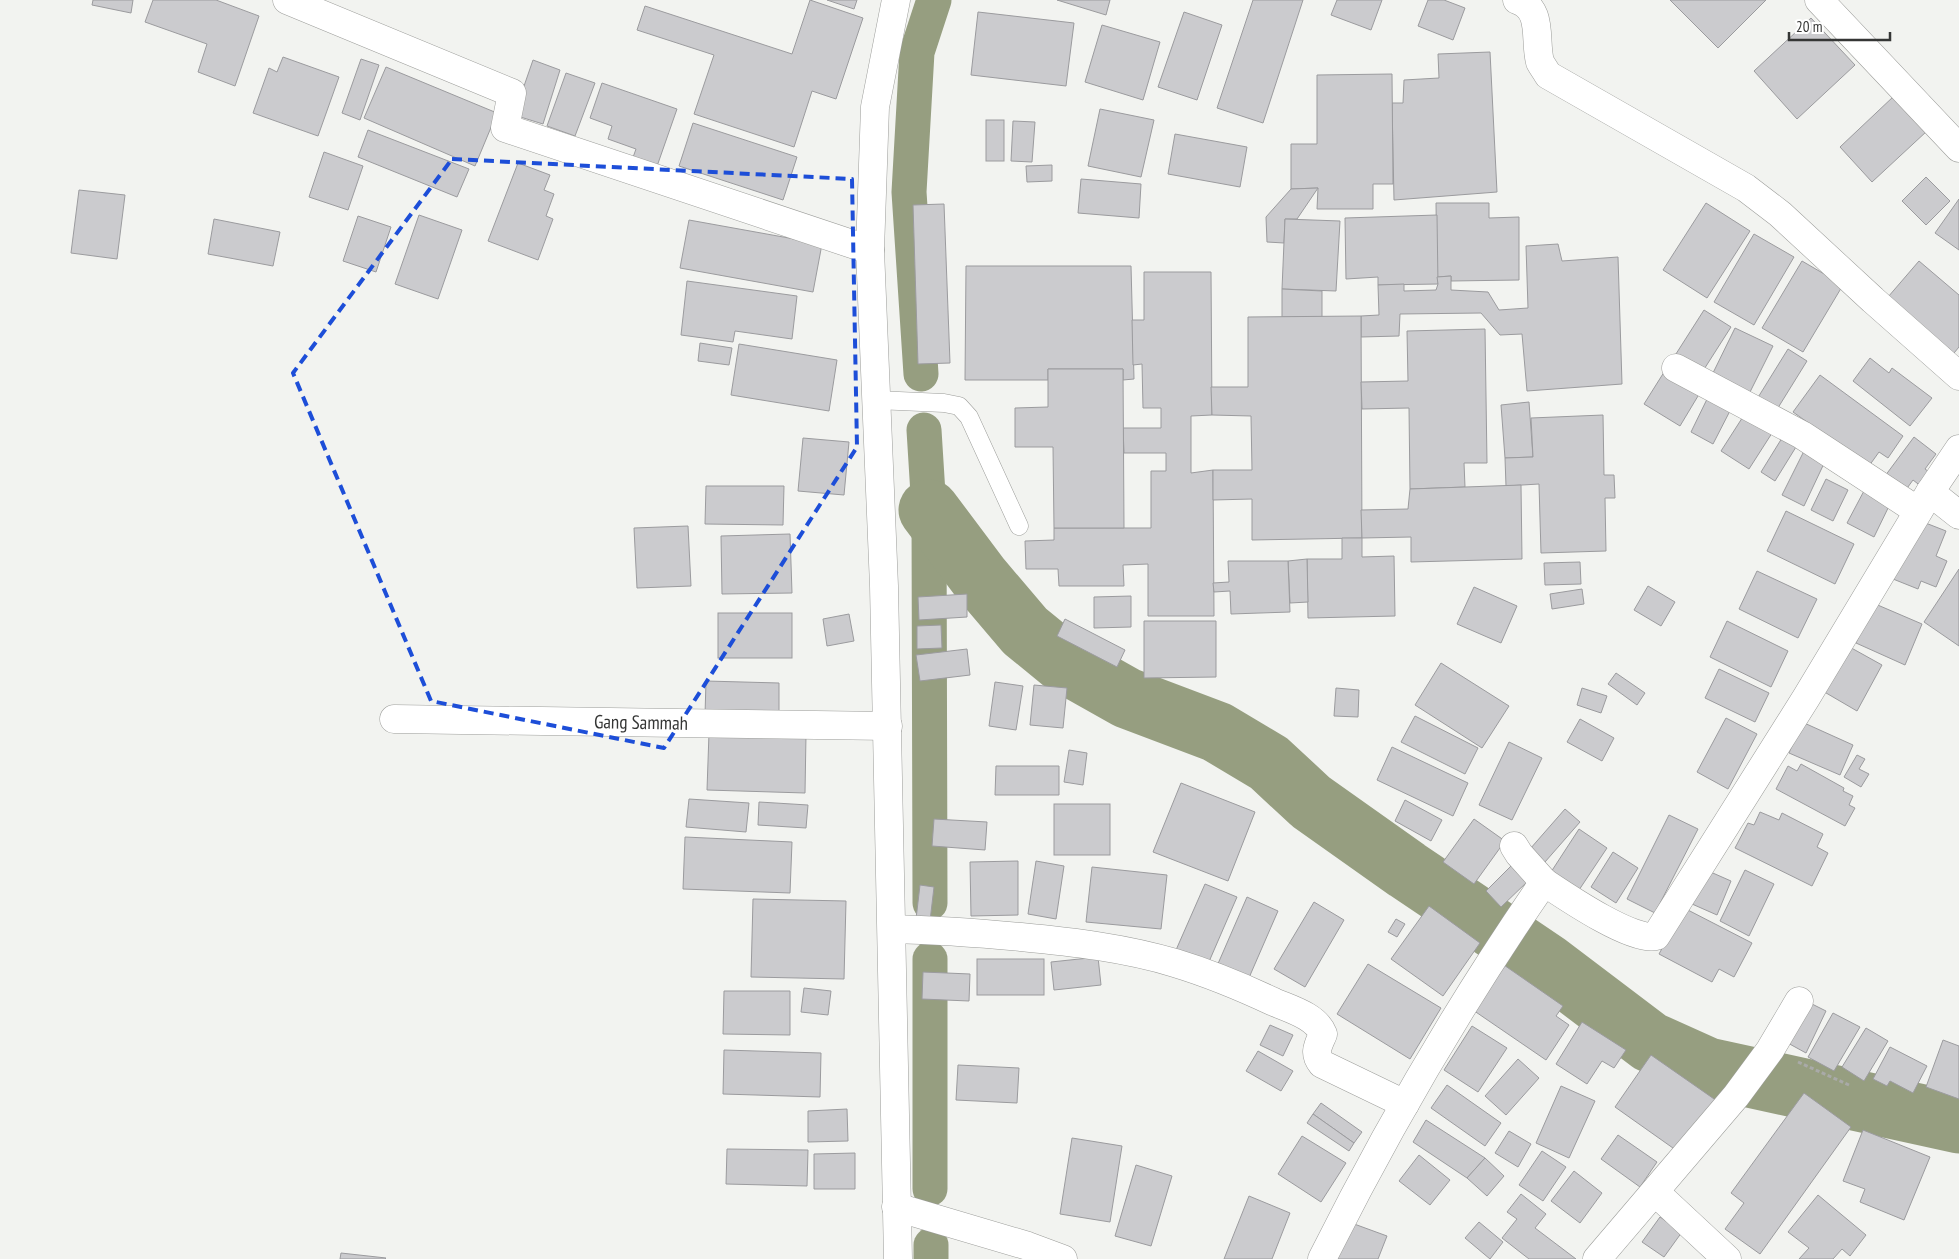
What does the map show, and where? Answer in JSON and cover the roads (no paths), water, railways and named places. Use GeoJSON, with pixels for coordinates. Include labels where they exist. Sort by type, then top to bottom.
{"type":"FeatureCollection","features":[{"type":"Feature","properties":{"kind":"street"},"geometry":{"type":"LineString","coordinates":[[287,0],[512,93],[506,128],[870,250]]}},
{"type":"Feature","properties":{"kind":"street"},"geometry":{"type":"LineString","coordinates":[[896,0],[875,106],[870,250],[888,726],[898,1259]]}},
{"type":"Feature","properties":{"kind":"street"},"geometry":{"type":"LineString","coordinates":[[1517,0],[1532,10],[1537,22],[1540,63],[1548,75],[1746,188],[1780,214],[1959,376]]}},
{"type":"Feature","properties":{"kind":"street"},"geometry":{"type":"LineString","coordinates":[[1819,0],[1959,148]]}},
{"type":"Feature","properties":{"kind":"street"},"geometry":{"type":"LineString","coordinates":[[1676,368],[1924,501],[1959,514]]}},
{"type":"Feature","properties":{"kind":"street"},"geometry":{"type":"LineString","coordinates":[[1514,846],[1544,882],[1600,917],[1642,936],[1650,938],[1656,936],[1806,698],[1924,501],[1959,449]]}},
{"type":"Feature","properties":{"kind":"street","name":"Gang Sammah"},"geometry":{"type":"LineString","coordinates":[[394,718],[888,726]]}},
{"type":"Feature","properties":{"kind":"street"},"geometry":{"type":"LineString","coordinates":[[1322,1259],[1353,1197],[1473,989],[1544,882]]}},
{"type":"Feature","properties":{"kind":"street"},"geometry":{"type":"LineString","coordinates":[[892,929],[975,933],[1069,941],[1174,963],[1260,996],[1313,1020],[1320,1027],[1323,1034],[1316,1051],[1317,1058],[1322,1064],[1406,1104]]}},
{"type":"Feature","properties":{"kind":"street"},"geometry":{"type":"LineString","coordinates":[[1597,1259],[1736,1096],[1800,1001]]}},
{"type":"Feature","properties":{"kind":"street"},"geometry":{"type":"LineString","coordinates":[[1655,1192],[1727,1259]]}},
{"type":"Feature","properties":{"kind":"street"},"geometry":{"type":"LineString","coordinates":[[896,1207],[1028,1246],[1063,1259]]}},
{"type":"Feature","properties":{"kind":"lane"},"geometry":{"type":"LineString","coordinates":[[876,400],[944,403],[958,406],[969,417],[1019,526]]}},
{"type":"Feature","properties":{"kind":"waterway"},"geometry":{"type":"LineString","coordinates":[[921,374],[909,192],[917,52],[934,0]]}},
{"type":"Feature","properties":{"kind":"waterway"},"geometry":{"type":"LineString","coordinates":[[924,430],[929,510],[930,903]]}},
{"type":"Feature","properties":{"kind":"waterway"},"geometry":{"type":"LineString","coordinates":[[929,510],[980,578],[1025,631],[1063,662],[1127,698],[1217,732],[1269,763],[1311,802],[1407,870],[1547,964],[1650,1042],[1708,1068],[1959,1123]]}},
{"type":"Feature","properties":{"kind":"waterway"},"geometry":{"type":"LineString","coordinates":[[930,959],[930,1189]]}},
{"type":"Feature","properties":{"kind":"waterway"},"geometry":{"type":"LineString","coordinates":[[931,1245],[931,1259]]}}]}
